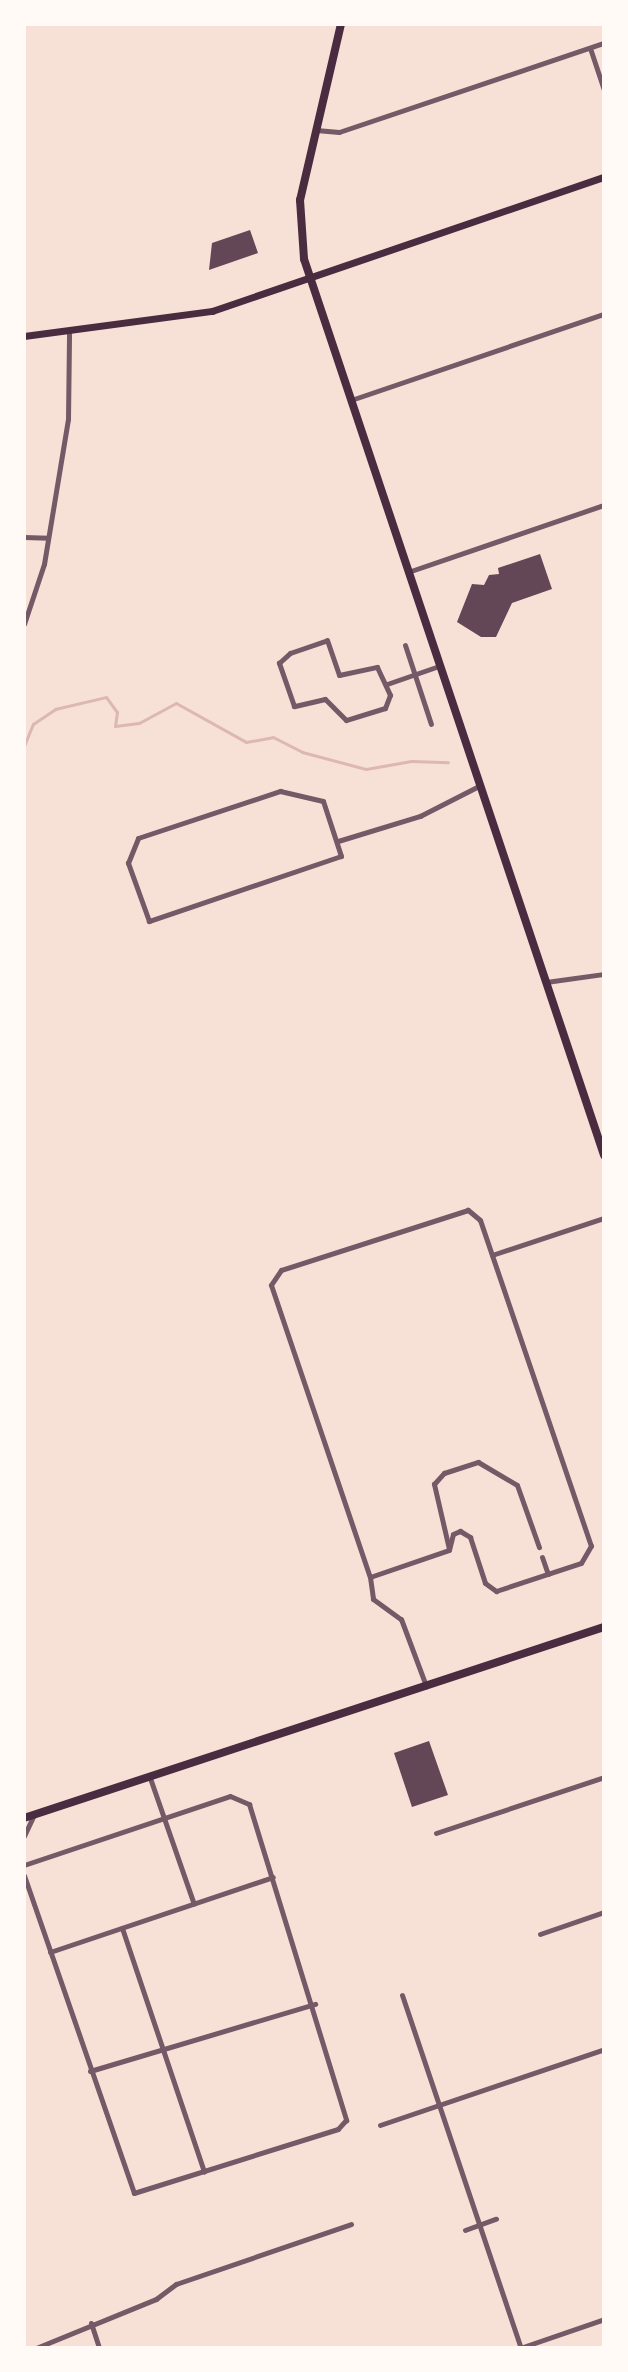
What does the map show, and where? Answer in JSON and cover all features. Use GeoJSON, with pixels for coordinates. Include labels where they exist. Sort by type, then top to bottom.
{"type":"FeatureCollection","features":[{"type":"Feature","properties":{"kind":"main road"},"geometry":{"type":"LineString","coordinates":[[341,24],[314,129],[299,215],[310,279],[604,1155]]}},
{"type":"Feature","properties":{"kind":"main road"},"geometry":{"type":"LineString","coordinates":[[24,336],[212,311],[604,177]]}},
{"type":"Feature","properties":{"kind":"main road"},"geometry":{"type":"LineString","coordinates":[[24,1818],[604,1627]]}},
{"type":"Feature","properties":{"kind":"street"},"geometry":{"type":"LineString","coordinates":[[314,129],[339,132],[604,43]]}},
{"type":"Feature","properties":{"kind":"street"},"geometry":{"type":"LineString","coordinates":[[590,48],[604,90]]}},
{"type":"Feature","properties":{"kind":"street"},"geometry":{"type":"LineString","coordinates":[[351,400],[604,314]]}},
{"type":"Feature","properties":{"kind":"street"},"geometry":{"type":"LineString","coordinates":[[24,624],[48,538],[69,406],[69,331]]}},
{"type":"Feature","properties":{"kind":"street"},"geometry":{"type":"LineString","coordinates":[[408,572],[604,505]]}},
{"type":"Feature","properties":{"kind":"street"},"geometry":{"type":"LineString","coordinates":[[24,537],[48,538]]}},
{"type":"Feature","properties":{"kind":"street"},"geometry":{"type":"LineString","coordinates":[[327,640],[339,675],[370,665],[387,684],[390,695],[385,708],[346,720],[325,699],[294,706],[279,663],[290,653],[327,640]]}},
{"type":"Feature","properties":{"kind":"street"},"geometry":{"type":"LineString","coordinates":[[405,645],[431,724]]}},
{"type":"Feature","properties":{"kind":"street"},"geometry":{"type":"LineString","coordinates":[[387,684],[439,666]]}},
{"type":"Feature","properties":{"kind":"street"},"geometry":{"type":"LineString","coordinates":[[338,841],[448,805],[479,786]]}},
{"type":"Feature","properties":{"kind":"street"},"geometry":{"type":"LineString","coordinates":[[280,791],[323,801],[338,841],[341,856],[149,921],[129,856],[138,838],[280,791]]}},
{"type":"Feature","properties":{"kind":"street"},"geometry":{"type":"LineString","coordinates":[[545,982],[573,974],[604,974]]}},
{"type":"Feature","properties":{"kind":"street"},"geometry":{"type":"LineString","coordinates":[[426,1686],[401,1619],[373,1599],[370,1577],[272,1294],[281,1270],[468,1210],[480,1220],[591,1546],[581,1563],[491,1590],[468,1533],[453,1534],[449,1550]]}},
{"type":"Feature","properties":{"kind":"street"},"geometry":{"type":"LineString","coordinates":[[492,1255],[604,1218]]}},
{"type":"Feature","properties":{"kind":"street"},"geometry":{"type":"LineString","coordinates":[[449,1550],[434,1484],[444,1473],[478,1462],[517,1485],[539,1547]]}},
{"type":"Feature","properties":{"kind":"street"},"geometry":{"type":"LineString","coordinates":[[370,1577],[449,1550]]}},
{"type":"Feature","properties":{"kind":"street"},"geometry":{"type":"LineString","coordinates":[[542,1557],[548,1574]]}},
{"type":"Feature","properties":{"kind":"street"},"geometry":{"type":"LineString","coordinates":[[436,1833],[604,1777]]}},
{"type":"Feature","properties":{"kind":"street"},"geometry":{"type":"LineString","coordinates":[[150,1778],[194,1904]]}},
{"type":"Feature","properties":{"kind":"street"},"geometry":{"type":"LineString","coordinates":[[24,1865],[230,1796],[249,1804],[348,2112],[338,2129],[134,2193],[24,1875]]}},
{"type":"Feature","properties":{"kind":"street"},"geometry":{"type":"LineString","coordinates":[[24,1836],[35,1814]]}},
{"type":"Feature","properties":{"kind":"street"},"geometry":{"type":"LineString","coordinates":[[50,1952],[273,1877]]}},
{"type":"Feature","properties":{"kind":"street"},"geometry":{"type":"LineString","coordinates":[[540,1934],[604,1912]]}},
{"type":"Feature","properties":{"kind":"street"},"geometry":{"type":"LineString","coordinates":[[122,1928],[204,2172]]}},
{"type":"Feature","properties":{"kind":"street"},"geometry":{"type":"LineString","coordinates":[[402,1995],[521,2348],[604,2319]]}},
{"type":"Feature","properties":{"kind":"street"},"geometry":{"type":"LineString","coordinates":[[90,2071],[315,2004]]}},
{"type":"Feature","properties":{"kind":"street"},"geometry":{"type":"LineString","coordinates":[[380,2125],[604,2049]]}},
{"type":"Feature","properties":{"kind":"street"},"geometry":{"type":"LineString","coordinates":[[465,2230],[496,2219]]}},
{"type":"Feature","properties":{"kind":"street"},"geometry":{"type":"LineString","coordinates":[[36,2348],[156,2299],[176,2284],[351,2224]]}},
{"type":"Feature","properties":{"kind":"street"},"geometry":{"type":"LineString","coordinates":[[91,2323],[99,2348]]}},
{"type":"Feature","properties":{"kind":"building"},"geometry":{"type":"Polygon","coordinates":[[[250,230],[258,253],[209,270],[212,243],[250,230]]]}},
{"type":"Feature","properties":{"kind":"building"},"geometry":{"type":"Polygon","coordinates":[[[540,554],[552,589],[512,603],[496,637],[481,637],[457,622],[472,584],[484,585],[489,575],[499,574],[498,568],[540,554]]]}},
{"type":"Feature","properties":{"kind":"building"},"geometry":{"type":"Polygon","coordinates":[[[429,1741],[448,1795],[412,1807],[394,1753],[429,1741]]]}},
{"type":"Feature","properties":{"kind":"waterway"},"geometry":{"type":"LineString","coordinates":[[24,746],[33,724],[55,709],[106,697],[117,712],[115,726],[139,723],[176,703],[246,742],[273,737],[302,752],[366,769],[411,761],[448,762]]}}]}
